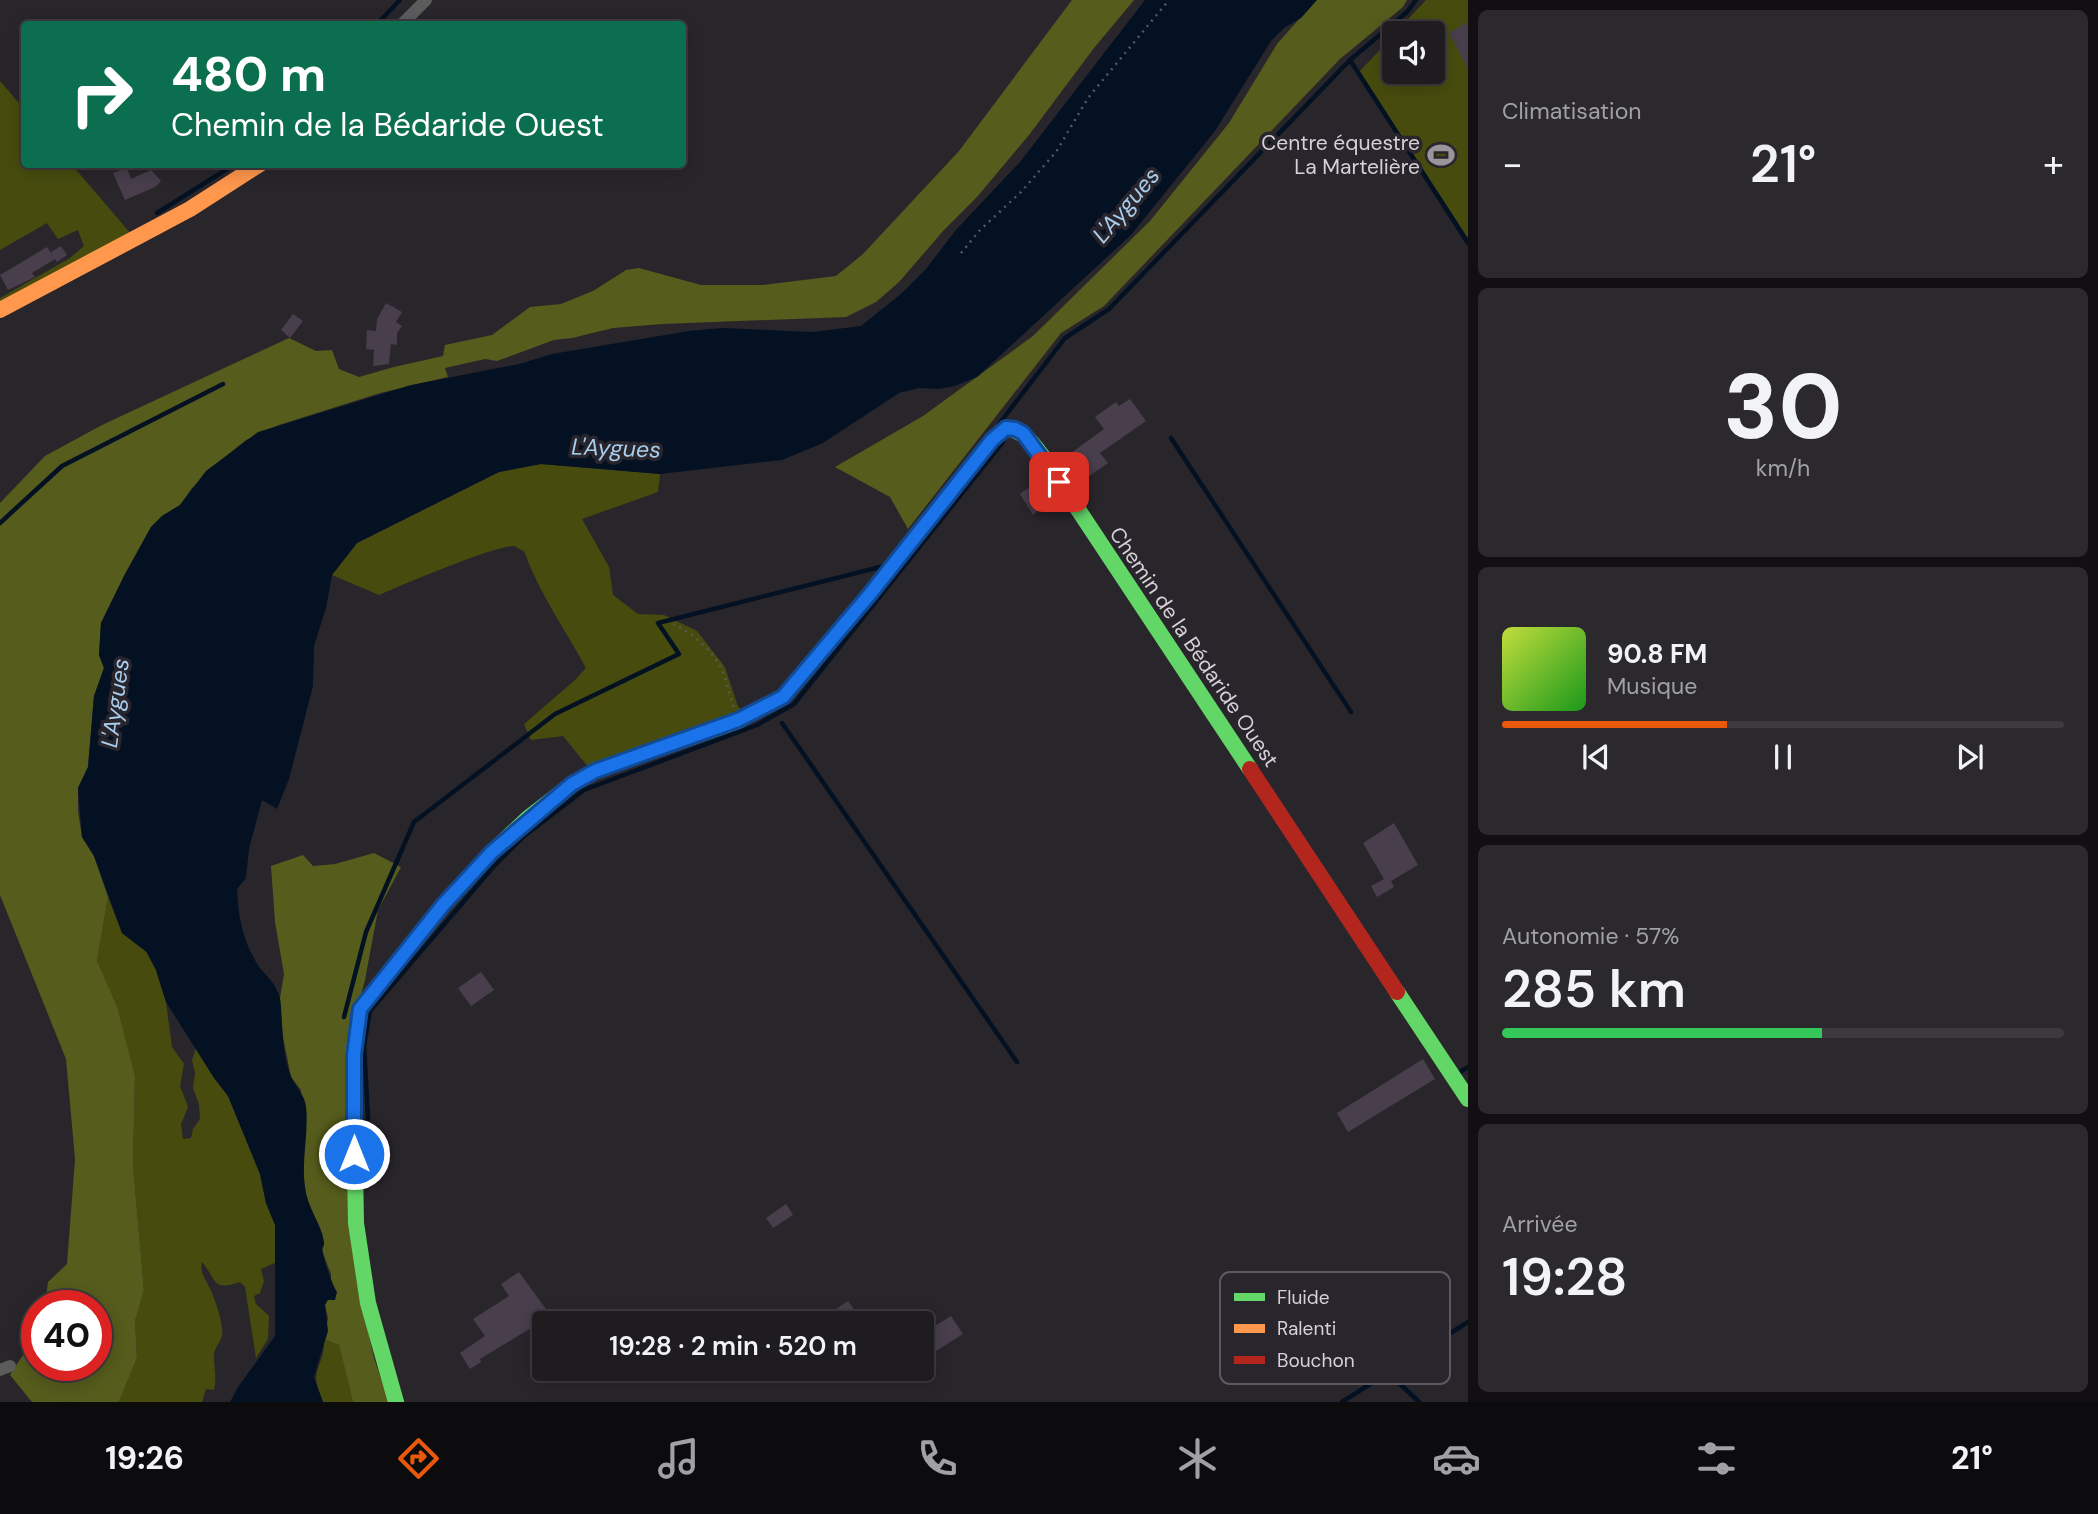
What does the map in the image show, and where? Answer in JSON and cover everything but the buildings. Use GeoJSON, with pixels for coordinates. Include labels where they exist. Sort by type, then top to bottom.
{"type":"FeatureCollection","features":[{"type":"Feature","properties":{"kind":"street"},"geometry":{"type":"LineString","coordinates":[[405,21],[426,0]]}},
{"type":"Feature","properties":{"kind":"street"},"geometry":{"type":"LineString","coordinates":[[0,310],[190,209],[254,168]]}},
{"type":"Feature","properties":{"kind":"street","name":"Chemin de la Bédaride Ouest"},"geometry":{"type":"LineString","coordinates":[[396,1402],[368,1303],[356,1223],[354,1055],[360,1009],[443,905],[492,852],[572,784],[595,771],[743,718],[783,697],[800,680],[992,440],[1006,428],[1023,433],[1044,458],[1468,1099]]}},
{"type":"Feature","properties":{"kind":"path"},"geometry":{"type":"LineString","coordinates":[[961,253],[1056,152],[1088,98],[1169,0]]}},
{"type":"Feature","properties":{"kind":"path"},"geometry":{"type":"LineString","coordinates":[[673,624],[702,643],[716,661],[724,674],[735,709],[743,718]]}},
{"type":"Feature","properties":{"kind":"path"},"geometry":{"type":"LineString","coordinates":[[5,1368],[21,1360]]}},
{"type":"Feature","properties":{"kind":"green space"},"geometry":{"type":"Polygon","coordinates":[[[1072,0],[1134,0],[977,197],[899,282],[876,302],[846,317],[613,328],[554,340],[497,361],[485,359],[445,368],[448,377],[380,393],[279,425],[246,440],[192,488],[180,505],[162,516],[151,527],[101,623],[99,655],[104,668],[94,696],[88,767],[78,788],[82,837],[94,856],[108,897],[97,961],[117,1007],[135,1076],[133,1165],[144,1290],[135,1321],[137,1358],[119,1402],[32,1402],[10,1375],[21,1358],[21,1381],[112,1381],[112,1290],[47,1290],[48,1282],[67,1264],[75,1159],[66,1059],[0,895],[0,503],[45,456],[102,425],[289,338],[316,351],[332,350],[339,369],[359,377],[443,356],[445,345],[492,335],[530,307],[561,304],[593,291],[626,270],[639,268],[701,285],[763,285],[836,276],[863,254],[959,151],[1072,0]]]}},
{"type":"Feature","properties":{"kind":"green space"},"geometry":{"type":"Polygon","coordinates":[[[1316,0],[1407,0],[1403,7],[1386,21],[1382,21],[1382,24],[1340,59],[1104,306],[1061,333],[908,529],[890,497],[835,467],[923,416],[1033,336],[1150,221],[1229,123],[1277,44],[1316,0]]]}},
{"type":"Feature","properties":{"kind":"green space","name":"Centre équestre La Martelière"},"geometry":{"type":"Polygon","coordinates":[[[1426,0],[1468,0],[1468,238],[1359,72],[1382,48],[1382,84],[1445,84],[1445,21],[1406,21],[1426,0]]]}},
{"type":"Feature","properties":{"kind":"green space"},"geometry":{"type":"Polygon","coordinates":[[[0,81],[21,106],[21,168],[75,168],[131,234],[0,306],[0,298],[70,258],[84,246],[78,230],[58,239],[47,223],[0,250],[0,81]]]}},
{"type":"Feature","properties":{"kind":"green space"},"geometry":{"type":"Polygon","coordinates":[[[541,464],[660,474],[658,492],[582,519],[609,567],[613,595],[638,614],[664,615],[697,631],[725,667],[743,714],[589,768],[563,736],[531,740],[524,724],[586,668],[545,596],[524,551],[514,546],[504,547],[448,566],[379,595],[332,575],[357,543],[499,472],[541,464]]]}},
{"type":"Feature","properties":{"kind":"green space"},"geometry":{"type":"Polygon","coordinates":[[[374,853],[401,867],[378,910],[365,980],[345,1052],[357,1282],[374,1358],[389,1402],[353,1402],[339,1345],[324,1339],[328,1318],[325,1305],[331,1274],[322,1251],[324,1243],[307,1203],[304,1185],[301,1090],[291,1077],[283,1037],[280,998],[284,974],[275,922],[271,866],[303,855],[313,866],[335,864],[374,853]]]}},
{"type":"Feature","properties":{"kind":"green space"},"geometry":{"type":"Polygon","coordinates":[[[108,897],[122,933],[146,952],[156,970],[166,1002],[172,1047],[184,1064],[180,1086],[188,1107],[181,1124],[183,1139],[191,1138],[200,1119],[199,1104],[193,1088],[195,1074],[192,1060],[196,1048],[228,1096],[260,1174],[266,1203],[275,1225],[277,1262],[261,1269],[264,1281],[260,1293],[254,1296],[256,1304],[269,1316],[268,1339],[256,1358],[245,1287],[240,1282],[219,1285],[202,1262],[203,1274],[216,1302],[222,1331],[214,1353],[214,1390],[206,1389],[202,1402],[119,1402],[137,1358],[135,1321],[144,1290],[133,1165],[135,1076],[97,961],[108,897]]]}},
{"type":"Feature","properties":{"kind":"green space"},"geometry":{"type":"Polygon","coordinates":[[[324,1339],[339,1344],[353,1402],[323,1402],[318,1390],[317,1375],[324,1339]]]}},
{"type":"Feature","properties":{"kind":"water","name":"L'Aygues"},"geometry":{"type":"Polygon","coordinates":[[[1145,0],[1317,0],[1301,18],[1284,28],[1271,41],[1215,131],[1131,235],[977,377],[955,386],[939,389],[919,388],[899,393],[823,443],[782,460],[660,474],[541,464],[499,472],[357,543],[332,575],[326,608],[314,646],[313,686],[289,779],[277,809],[262,800],[249,849],[246,878],[237,889],[245,938],[258,965],[279,995],[287,1063],[306,1107],[306,1194],[323,1236],[322,1249],[337,1292],[335,1300],[328,1300],[325,1305],[328,1331],[314,1377],[323,1402],[230,1402],[275,1336],[275,1225],[266,1203],[260,1174],[228,1096],[166,1002],[147,952],[122,933],[94,856],[82,837],[78,788],[88,767],[94,696],[104,668],[99,655],[101,623],[151,527],[162,516],[180,505],[206,471],[258,432],[411,385],[519,364],[552,354],[689,331],[722,328],[812,332],[861,326],[902,293],[926,269],[955,231],[1020,162],[1145,0]]]}},
{"type":"Feature","properties":{"kind":"waterway"},"geometry":{"type":"LineString","coordinates":[[380,21],[400,0]]}},
{"type":"Feature","properties":{"kind":"waterway"},"geometry":{"type":"LineString","coordinates":[[999,424],[1065,338],[1109,309],[1350,60],[1407,12],[1416,0]]}},
{"type":"Feature","properties":{"kind":"waterway"},"geometry":{"type":"LineString","coordinates":[[1350,60],[1468,243]]}},
{"type":"Feature","properties":{"kind":"waterway"},"geometry":{"type":"LineString","coordinates":[[157,213],[229,168]]}},
{"type":"Feature","properties":{"kind":"waterway"},"geometry":{"type":"LineString","coordinates":[[0,523],[62,466],[223,384]]}},
{"type":"Feature","properties":{"kind":"waterway"},"geometry":{"type":"LineString","coordinates":[[1171,438],[1351,712]]}},
{"type":"Feature","properties":{"kind":"waterway"},"geometry":{"type":"LineString","coordinates":[[363,1147],[368,1117],[364,1046],[370,1011],[494,866],[523,837],[584,790],[757,725],[794,704],[1003,442]]}},
{"type":"Feature","properties":{"kind":"waterway"},"geometry":{"type":"LineString","coordinates":[[344,1017],[366,932],[414,822],[555,714],[679,654],[658,623],[884,566]]}},
{"type":"Feature","properties":{"kind":"waterway"},"geometry":{"type":"LineString","coordinates":[[782,723],[1017,1062]]}},
{"type":"Feature","properties":{"kind":"waterway"},"geometry":{"type":"LineString","coordinates":[[1460,1072],[1468,1067]]}},
{"type":"Feature","properties":{"kind":"waterway"},"geometry":{"type":"LineString","coordinates":[[1450,1333],[1468,1322]]}},
{"type":"Feature","properties":{"kind":"waterway"},"geometry":{"type":"LineString","coordinates":[[1342,1402],[1370,1384]]}},
{"type":"Feature","properties":{"kind":"waterway"},"geometry":{"type":"LineString","coordinates":[[1400,1384],[1419,1402]]}},
{"type":"Feature","properties":{"kind":"traffic: fast"},"geometry":{"type":"LineString","coordinates":[[945,500],[992,440],[1006,428],[1028,439],[1044,458],[1250,769]]}},
{"type":"Feature","properties":{"kind":"traffic: fast"},"geometry":{"type":"LineString","coordinates":[[396,1402],[368,1303],[356,1223],[353,1055],[360,1009],[443,905],[492,852],[528,818],[572,784],[595,771],[738,721],[752,713]]}},
{"type":"Feature","properties":{"kind":"traffic: fast"},"geometry":{"type":"LineString","coordinates":[[1397,992],[1468,1099]]}},
{"type":"Feature","properties":{"kind":"traffic: slow"},"geometry":{"type":"LineString","coordinates":[[0,310],[190,209],[254,168]]}},
{"type":"Feature","properties":{"kind":"traffic: jam"},"geometry":{"type":"LineString","coordinates":[[752,713],[783,697],[945,500]]}},
{"type":"Feature","properties":{"kind":"traffic: jam"},"geometry":{"type":"LineString","coordinates":[[1250,769],[1397,992]]}},
{"type":"Feature","properties":{"kind":"place","name":"Centre équestre La Martelière"},"geometry":{"type":"Point","coordinates":[1441,155]}},
{"type":"Feature","properties":{"kind":"route"},"geometry":{"type":"LineString","coordinates":[[354,1154],[354,1055],[360,1009],[443,905],[492,852],[528,818],[572,784],[595,771],[756,713],[783,697],[870,594],[992,440],[1006,428],[1023,433],[1044,458],[1059,482]]}}]}
